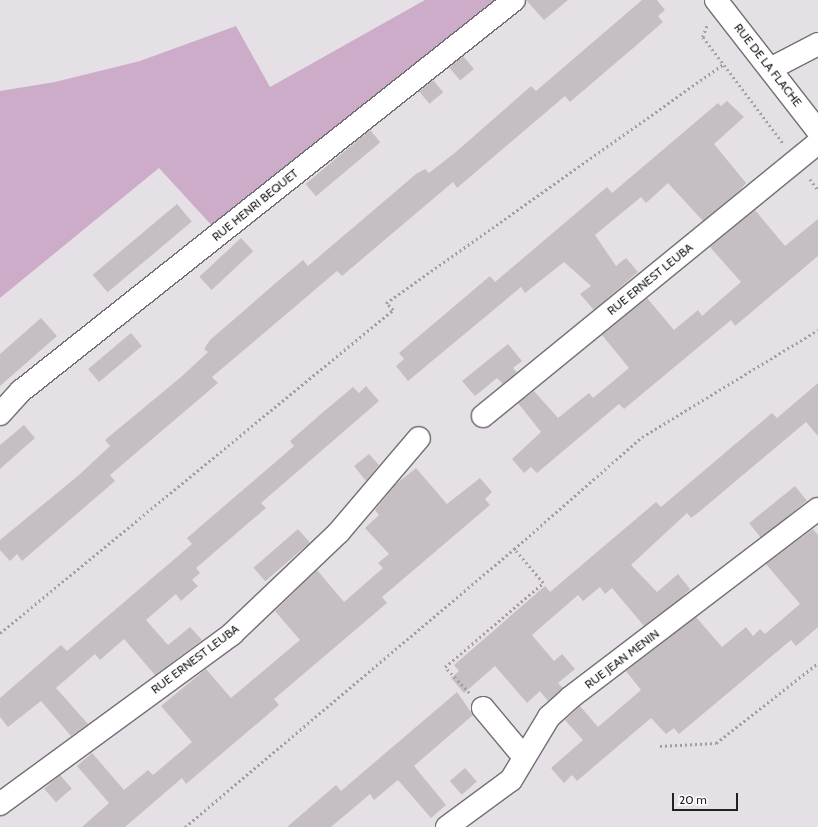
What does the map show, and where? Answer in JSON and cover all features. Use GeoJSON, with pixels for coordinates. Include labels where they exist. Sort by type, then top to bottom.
{"type":"FeatureCollection","features":[{"type":"Feature","properties":{"kind":"street","name":"RUE HENRI BEQUET"},"geometry":{"type":"LineString","coordinates":[[0,414],[28,386],[514,0]]}},
{"type":"Feature","properties":{"kind":"street","name":"RUE DE LA FLACHE"},"geometry":{"type":"LineString","coordinates":[[717,1],[772,68],[818,131]]}},
{"type":"Feature","properties":{"kind":"street"},"geometry":{"type":"LineString","coordinates":[[772,68],[818,44]]}},
{"type":"Feature","properties":{"kind":"street","name":"RUE ERNEST LEUBA"},"geometry":{"type":"LineString","coordinates":[[483,416],[818,143]]}},
{"type":"Feature","properties":{"kind":"street","name":"RUE ERNEST LEUBA"},"geometry":{"type":"LineString","coordinates":[[0,804],[232,634],[339,532],[419,438]]}},
{"type":"Feature","properties":{"kind":"street","name":"RUE JEAN MENIN"},"geometry":{"type":"LineString","coordinates":[[447,827],[511,780],[524,756],[549,717],[570,697],[818,509]]}},
{"type":"Feature","properties":{"kind":"street"},"geometry":{"type":"LineString","coordinates":[[483,708],[524,756]]}},
{"type":"Feature","properties":{"kind":"path"},"geometry":{"type":"LineString","coordinates":[[717,1],[703,37],[818,190]]}},
{"type":"Feature","properties":{"kind":"path"},"geometry":{"type":"LineString","coordinates":[[0,633],[394,310],[386,302],[723,64]]}},
{"type":"Feature","properties":{"kind":"path"},"geometry":{"type":"LineString","coordinates":[[185,827],[514,549],[642,437],[818,330]]}},
{"type":"Feature","properties":{"kind":"path"},"geometry":{"type":"LineString","coordinates":[[483,708],[445,667],[543,583],[514,549]]}},
{"type":"Feature","properties":{"kind":"path"},"geometry":{"type":"LineString","coordinates":[[660,746],[716,743],[818,663]]}},
{"type":"Feature","properties":{"kind":"shaded area"},"geometry":{"type":"Polygon","coordinates":[[[425,0],[505,0],[215,229],[159,168],[0,298],[0,91],[55,82],[140,61],[236,26],[270,87],[425,0]]]}},
{"type":"Feature","properties":{"kind":"building"},"geometry":{"type":"Polygon","coordinates":[[[526,0],[568,0],[544,20],[526,0]]]}},
{"type":"Feature","properties":{"kind":"building"},"geometry":{"type":"Polygon","coordinates":[[[642,0],[657,0],[665,10],[658,16],[663,22],[632,49],[570,102],[565,96],[457,188],[453,182],[342,276],[337,271],[212,377],[218,383],[110,475],[115,481],[22,561],[17,554],[10,561],[0,550],[0,540],[79,475],[110,446],[105,440],[181,377],[208,352],[204,349],[210,340],[285,275],[303,260],[308,266],[416,174],[425,169],[429,173],[457,151],[531,86],[536,91],[642,0]]]}},
{"type":"Feature","properties":{"kind":"building"},"geometry":{"type":"Polygon","coordinates":[[[463,56],[474,69],[460,81],[449,68],[463,56]]]}},
{"type":"Feature","properties":{"kind":"building"},"geometry":{"type":"Polygon","coordinates":[[[433,80],[443,92],[429,104],[419,92],[433,80]]]}},
{"type":"Feature","properties":{"kind":"building"},"geometry":{"type":"Polygon","coordinates":[[[727,101],[744,117],[714,144],[746,183],[739,191],[703,221],[668,183],[646,203],[641,197],[595,235],[616,266],[626,258],[638,272],[594,310],[580,294],[591,286],[564,262],[525,293],[521,287],[408,381],[396,366],[404,359],[399,353],[490,276],[495,282],[607,187],[612,193],[718,103],[721,106],[727,101]]]}},
{"type":"Feature","properties":{"kind":"building"},"geometry":{"type":"Polygon","coordinates":[[[370,130],[380,142],[316,196],[306,184],[370,130]]]}},
{"type":"Feature","properties":{"kind":"building"},"geometry":{"type":"Polygon","coordinates":[[[177,204],[192,222],[108,292],[93,275],[177,204]]]}},
{"type":"Feature","properties":{"kind":"building"},"geometry":{"type":"Polygon","coordinates":[[[755,210],[785,246],[818,219],[818,256],[735,326],[731,320],[624,409],[619,404],[537,473],[531,467],[524,473],[512,459],[541,432],[518,403],[534,391],[558,418],[589,393],[593,398],[629,368],[602,335],[647,298],[674,330],[698,310],[702,316],[741,282],[710,247],[755,210]]]}},
{"type":"Feature","properties":{"kind":"building"},"geometry":{"type":"Polygon","coordinates":[[[241,238],[253,251],[212,290],[199,277],[241,238]]]}},
{"type":"Feature","properties":{"kind":"building"},"geometry":{"type":"Polygon","coordinates":[[[41,318],[57,336],[0,386],[0,354],[41,318]]]}},
{"type":"Feature","properties":{"kind":"building"},"geometry":{"type":"Polygon","coordinates":[[[131,333],[142,346],[99,382],[88,369],[131,333]]]}},
{"type":"Feature","properties":{"kind":"building"},"geometry":{"type":"Polygon","coordinates":[[[508,344],[522,361],[513,368],[517,372],[503,384],[497,378],[475,396],[462,381],[508,344]]]}},
{"type":"Feature","properties":{"kind":"building"},"geometry":{"type":"Polygon","coordinates":[[[818,383],[818,436],[806,422],[699,512],[691,518],[687,513],[631,565],[657,592],[678,574],[690,589],[680,599],[644,626],[612,588],[605,594],[600,587],[583,601],[578,595],[532,635],[554,661],[562,654],[575,669],[558,683],[563,688],[548,701],[540,691],[527,703],[495,666],[464,693],[451,678],[459,671],[454,665],[545,586],[550,592],[656,502],[661,507],[772,413],[777,418],[818,383]]]}},
{"type":"Feature","properties":{"kind":"building"},"geometry":{"type":"Polygon","coordinates":[[[366,386],[379,401],[261,503],[266,508],[196,568],[200,573],[192,580],[198,586],[181,601],[176,594],[146,620],[168,645],[190,627],[202,640],[155,675],[124,639],[100,660],[95,654],[56,688],[88,724],[71,736],[41,701],[8,727],[0,717],[0,698],[61,645],[67,651],[192,544],[187,538],[294,446],[290,441],[322,413],[353,387],[359,393],[366,386]]]}},
{"type":"Feature","properties":{"kind":"building"},"geometry":{"type":"Polygon","coordinates":[[[24,425],[35,438],[0,469],[0,445],[24,425]]]}},
{"type":"Feature","properties":{"kind":"building"},"geometry":{"type":"Polygon","coordinates":[[[369,454],[379,465],[366,481],[354,466],[369,454]]]}},
{"type":"Feature","properties":{"kind":"building"},"geometry":{"type":"Polygon","coordinates":[[[416,468],[447,504],[480,478],[492,492],[485,499],[490,505],[382,597],[387,603],[274,699],[279,705],[186,784],[182,778],[125,827],[82,827],[109,803],[77,766],[92,753],[124,790],[148,770],[153,775],[192,742],[161,706],[206,669],[231,698],[300,640],[275,611],[317,570],[344,602],[383,568],[378,563],[389,554],[365,528],[379,515],[375,510],[396,484],[416,468]]]}},
{"type":"Feature","properties":{"kind":"building"},"geometry":{"type":"Polygon","coordinates":[[[795,486],[807,501],[761,538],[749,523],[795,486]]]}},
{"type":"Feature","properties":{"kind":"building"},"geometry":{"type":"Polygon","coordinates":[[[298,529],[310,543],[265,581],[253,568],[298,529]]]}},
{"type":"Feature","properties":{"kind":"building"},"geometry":{"type":"Polygon","coordinates":[[[813,529],[818,535],[818,627],[796,646],[791,640],[679,734],[674,728],[666,734],[651,718],[577,781],[572,775],[564,783],[551,768],[583,740],[565,720],[580,706],[598,727],[641,690],[626,671],[696,617],[722,647],[746,627],[753,636],[760,629],[765,634],[800,604],[766,564],[813,529]]]}},
{"type":"Feature","properties":{"kind":"building"},"geometry":{"type":"Polygon","coordinates":[[[457,692],[473,715],[414,766],[446,805],[431,818],[398,780],[374,800],[370,794],[331,827],[287,827],[336,785],[341,791],[457,692]]]}},
{"type":"Feature","properties":{"kind":"building"},"geometry":{"type":"Polygon","coordinates":[[[465,768],[477,782],[462,795],[450,781],[465,768]]]}},
{"type":"Feature","properties":{"kind":"building"},"geometry":{"type":"Polygon","coordinates":[[[60,775],[72,789],[56,802],[44,789],[60,775]]]}}]}
